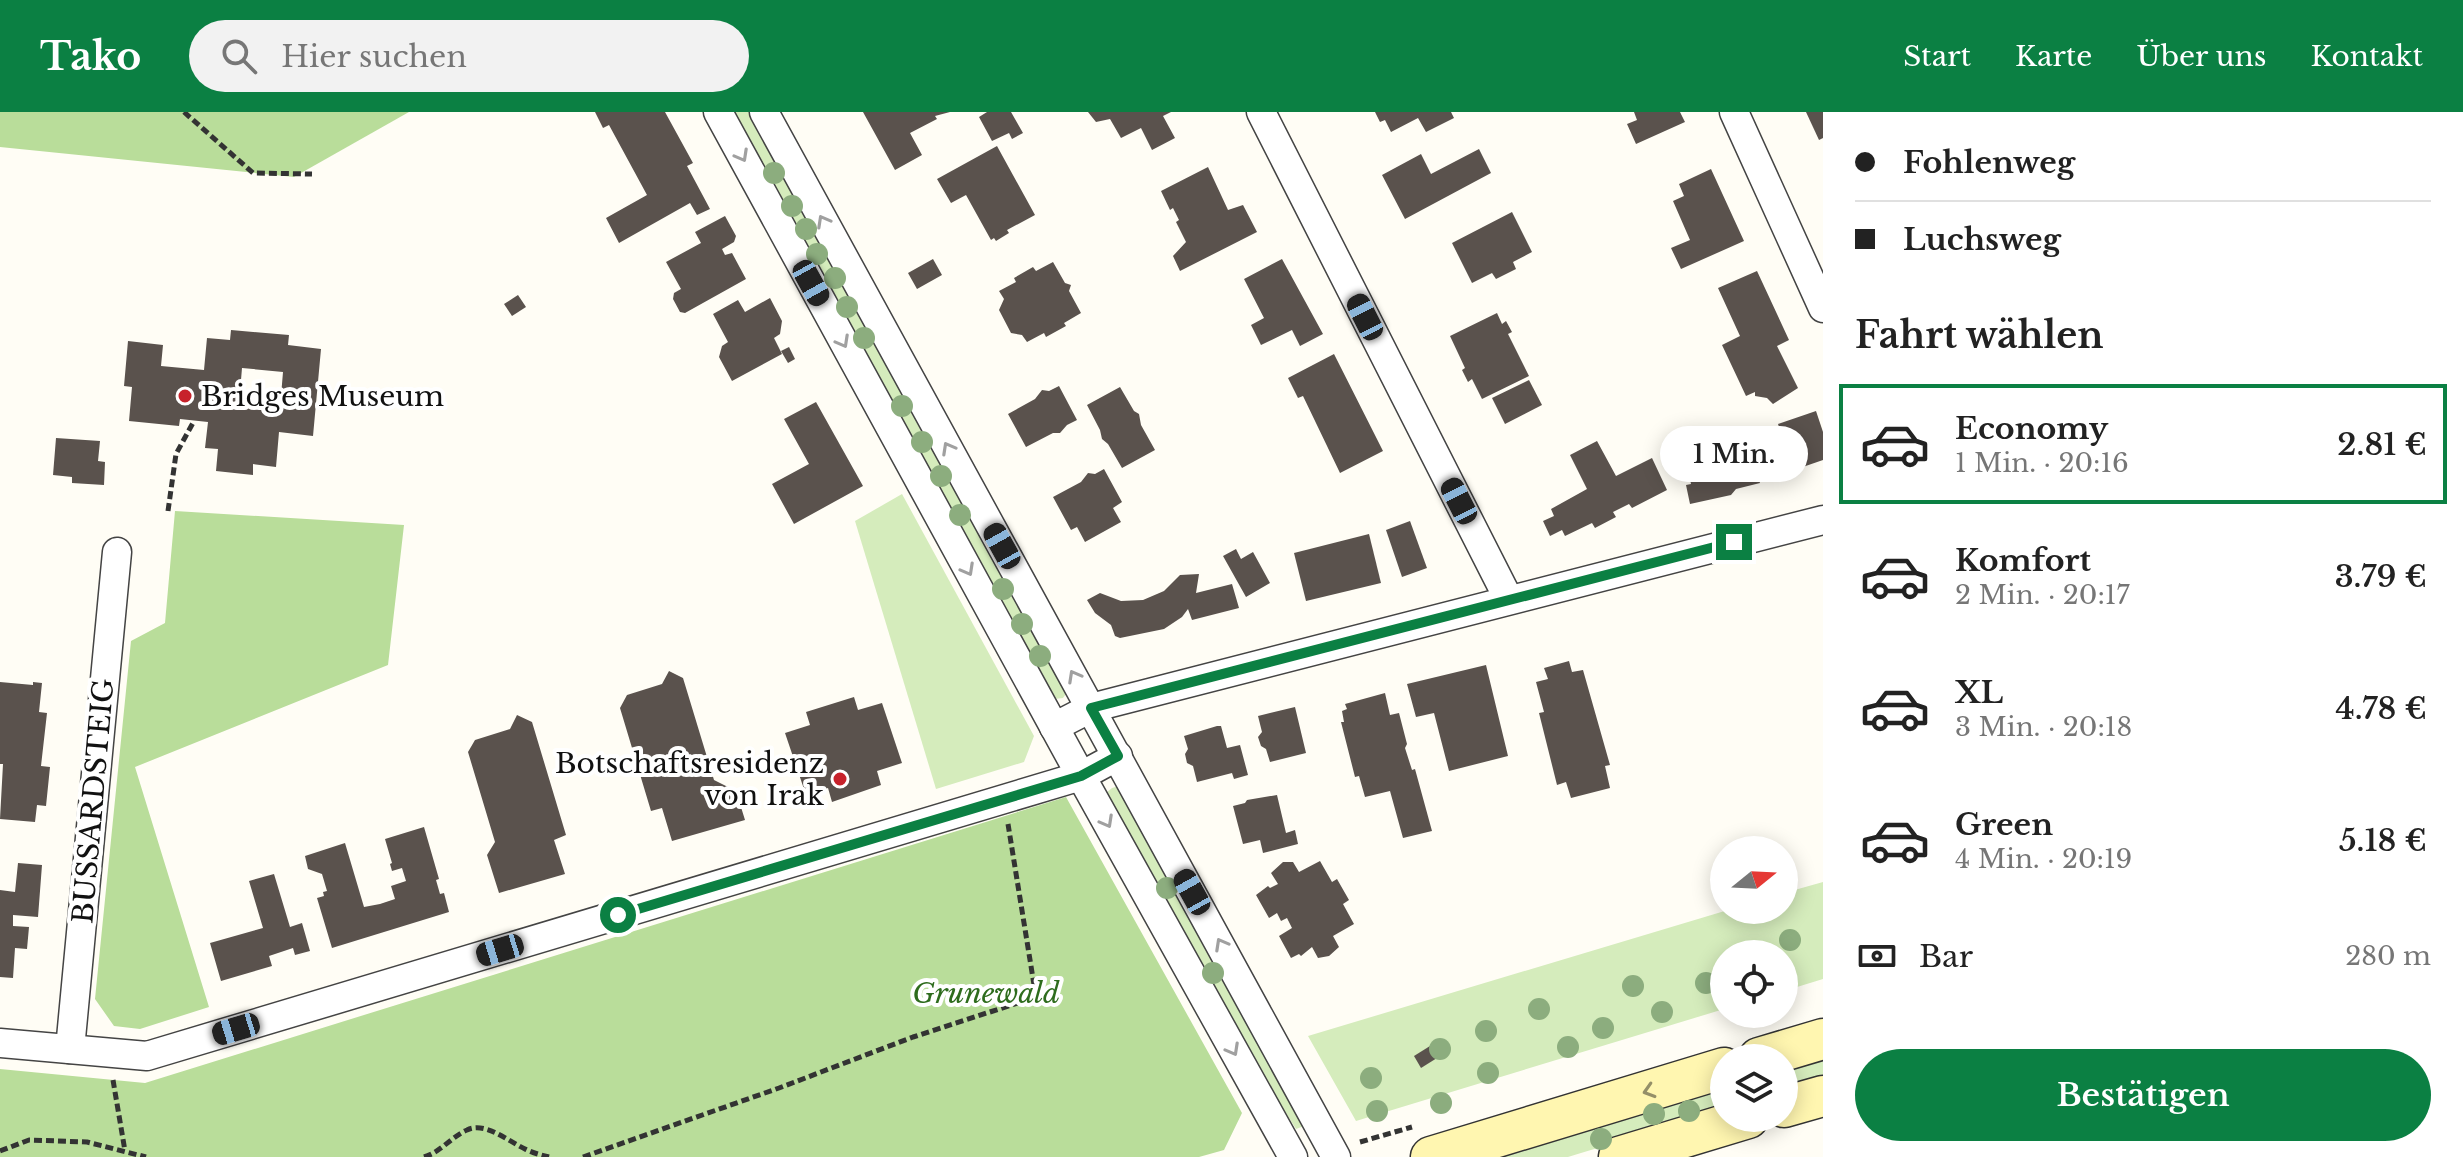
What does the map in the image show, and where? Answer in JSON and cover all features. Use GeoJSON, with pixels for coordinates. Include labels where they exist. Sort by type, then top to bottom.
{"type":"FeatureCollection","features":[{"type":"Feature","properties":{"kind":"main road"},"geometry":{"type":"LineString","coordinates":[[1798,1046],[1823,1039]]}},
{"type":"Feature","properties":{"kind":"main road"},"geometry":{"type":"LineString","coordinates":[[1431,1157],[1710,1072]]}},
{"type":"Feature","properties":{"kind":"main road"},"geometry":{"type":"LineString","coordinates":[[1798,1103],[1823,1096]]}},
{"type":"Feature","properties":{"kind":"main road"},"geometry":{"type":"LineString","coordinates":[[1619,1157],[1710,1129]]}},
{"type":"Feature","properties":{"kind":"street"},"geometry":{"type":"LineString","coordinates":[[718,112],[1293,1157]]}},
{"type":"Feature","properties":{"kind":"street"},"geometry":{"type":"LineString","coordinates":[[764,112],[1336,1157]]}},
{"type":"Feature","properties":{"kind":"street"},"geometry":{"type":"LineString","coordinates":[[1261,112],[1509,600]]}},
{"type":"Feature","properties":{"kind":"street"},"geometry":{"type":"LineString","coordinates":[[1734,112],[1823,308]]}},
{"type":"Feature","properties":{"kind":"street"},"geometry":{"type":"LineString","coordinates":[[1054,727],[1091,708],[1823,520]]}},
{"type":"Feature","properties":{"kind":"street","name":"BUSSARDSTEIG"},"geometry":{"type":"LineString","coordinates":[[70,1049],[117,552]]}},
{"type":"Feature","properties":{"kind":"street"},"geometry":{"type":"LineString","coordinates":[[0,1043],[147,1056],[1081,776],[1118,756]]}},
{"type":"Feature","properties":{"kind":"path"},"geometry":{"type":"LineString","coordinates":[[184,112],[253,173],[312,174]]}},
{"type":"Feature","properties":{"kind":"path"},"geometry":{"type":"LineString","coordinates":[[168,511],[176,454],[194,421]]}},
{"type":"Feature","properties":{"kind":"path"},"geometry":{"type":"LineString","coordinates":[[583,1157],[913,1037],[1036,997],[1004,799]]}},
{"type":"Feature","properties":{"kind":"path"},"geometry":{"type":"LineString","coordinates":[[113,1080],[125,1151]]}},
{"type":"Feature","properties":{"kind":"path"},"geometry":{"type":"LineString","coordinates":[[424,1157],[434,1154],[475,1126],[529,1152],[549,1157]]}},
{"type":"Feature","properties":{"kind":"path"},"geometry":{"type":"LineString","coordinates":[[0,1151],[29,1140],[87,1142],[146,1157]]}},
{"type":"Feature","properties":{"kind":"green space"},"geometry":{"type":"Polygon","coordinates":[[[0,112],[409,112],[294,177],[0,147],[0,112]]]}},
{"type":"Feature","properties":{"kind":"green space"},"geometry":{"type":"Polygon","coordinates":[[[732,112],[751,112],[1068,691],[1063,698],[1054,699],[732,112]]]}},
{"type":"Feature","properties":{"kind":"green space"},"geometry":{"type":"Polygon","coordinates":[[[902,494],[1034,736],[1024,762],[936,789],[855,521],[902,494]]]}},
{"type":"Feature","properties":{"kind":"green space"},"geometry":{"type":"Polygon","coordinates":[[[175,511],[404,525],[388,665],[135,767],[209,1007],[140,1029],[114,1026],[95,999],[131,641],[165,623],[175,511]]]}},
{"type":"Feature","properties":{"kind":"green space"},"geometry":{"type":"Polygon","coordinates":[[[1119,786],[1307,1125],[1296,1129],[1238,1037],[1106,793],[1119,786]]]}},
{"type":"Feature","properties":{"kind":"green space","name":"Grunewald"},"geometry":{"type":"Polygon","coordinates":[[[1066,797],[1242,1113],[1224,1150],[1199,1157],[0,1157],[0,1069],[145,1083],[1066,797]]]}},
{"type":"Feature","properties":{"kind":"green space"},"geometry":{"type":"Polygon","coordinates":[[[1823,882],[1823,979],[1798,987],[1798,940],[1710,940],[1710,1013],[1356,1121],[1308,1036],[1710,915],[1710,924],[1798,924],[1798,889],[1823,882]]]}},
{"type":"Feature","properties":{"kind":"green space"},"geometry":{"type":"Polygon","coordinates":[[[1823,1052],[1823,1080],[1798,1088],[1798,1059],[1823,1052]]]}},
{"type":"Feature","properties":{"kind":"green space"},"geometry":{"type":"Polygon","coordinates":[[[1710,1085],[1710,1114],[1568,1157],[1471,1157],[1710,1085]]]}},
{"type":"Feature","properties":{"kind":"building"},"geometry":{"type":"Polygon","coordinates":[[[595,112],[665,112],[693,163],[687,166],[710,209],[697,215],[690,203],[619,243],[606,218],[647,195],[609,125],[603,128],[595,112]]]}},
{"type":"Feature","properties":{"kind":"building"},"geometry":{"type":"Polygon","coordinates":[[[863,112],[950,112],[935,116],[937,119],[910,133],[922,155],[895,170],[863,112]]]}},
{"type":"Feature","properties":{"kind":"building"},"geometry":{"type":"Polygon","coordinates":[[[987,112],[1011,112],[1023,133],[1012,139],[1009,133],[992,141],[979,117],[987,112]]]}},
{"type":"Feature","properties":{"kind":"building"},"geometry":{"type":"Polygon","coordinates":[[[1088,112],[1171,112],[1163,116],[1175,138],[1152,150],[1141,128],[1121,138],[1110,119],[1096,122],[1088,112]]]}},
{"type":"Feature","properties":{"kind":"building"},"geometry":{"type":"Polygon","coordinates":[[[1375,112],[1451,112],[1454,118],[1426,132],[1418,118],[1391,132],[1385,120],[1380,122],[1375,112]]]}},
{"type":"Feature","properties":{"kind":"building"},"geometry":{"type":"Polygon","coordinates":[[[1634,112],[1680,112],[1685,122],[1636,144],[1627,124],[1637,120],[1634,112]]]}},
{"type":"Feature","properties":{"kind":"building"},"geometry":{"type":"Polygon","coordinates":[[[1806,112],[1823,112],[1823,138],[1819,140],[1806,112]]]}},
{"type":"Feature","properties":{"kind":"building"},"geometry":{"type":"Polygon","coordinates":[[[997,146],[1035,215],[1007,230],[1009,233],[996,241],[994,238],[991,240],[966,195],[951,203],[937,179],[997,146]]]}},
{"type":"Feature","properties":{"kind":"building"},"geometry":{"type":"Polygon","coordinates":[[[1479,149],[1491,173],[1405,219],[1382,175],[1421,154],[1431,174],[1479,149]]]}},
{"type":"Feature","properties":{"kind":"building"},"geometry":{"type":"Polygon","coordinates":[[[1208,167],[1228,210],[1243,205],[1257,232],[1180,271],[1173,256],[1186,242],[1176,222],[1179,220],[1161,191],[1208,167]]]}},
{"type":"Feature","properties":{"kind":"building"},"geometry":{"type":"Polygon","coordinates":[[[1711,169],[1744,241],[1681,269],[1671,248],[1690,240],[1673,201],[1684,196],[1679,184],[1711,169]]]}},
{"type":"Feature","properties":{"kind":"building"},"geometry":{"type":"Polygon","coordinates":[[[1512,212],[1532,252],[1513,262],[1516,269],[1496,279],[1492,273],[1472,283],[1452,243],[1512,212]]]}},
{"type":"Feature","properties":{"kind":"building"},"geometry":{"type":"Polygon","coordinates":[[[725,216],[736,236],[734,242],[722,249],[725,255],[732,253],[746,279],[685,313],[680,312],[673,299],[674,293],[681,289],[666,262],[701,243],[695,232],[725,216]]]}},
{"type":"Feature","properties":{"kind":"building"},"geometry":{"type":"Polygon","coordinates":[[[933,259],[942,275],[917,289],[908,273],[933,259]]]}},
{"type":"Feature","properties":{"kind":"building"},"geometry":{"type":"Polygon","coordinates":[[[1282,259],[1323,334],[1300,346],[1292,330],[1261,345],[1251,325],[1264,318],[1244,279],[1282,259]]]}},
{"type":"Feature","properties":{"kind":"building"},"geometry":{"type":"Polygon","coordinates":[[[1053,262],[1065,283],[1071,285],[1069,291],[1081,313],[1046,337],[1044,333],[1027,342],[1022,335],[1011,333],[999,310],[1004,299],[999,291],[1016,282],[1014,278],[1033,267],[1036,271],[1053,262]]]}},
{"type":"Feature","properties":{"kind":"building"},"geometry":{"type":"Polygon","coordinates":[[[1757,271],[1789,340],[1777,346],[1798,388],[1773,404],[1767,398],[1755,396],[1755,392],[1746,396],[1722,345],[1740,336],[1718,288],[1757,271]]]}},
{"type":"Feature","properties":{"kind":"building"},"geometry":{"type":"Polygon","coordinates":[[[518,295],[526,307],[512,316],[504,304],[518,295]]]}},
{"type":"Feature","properties":{"kind":"building"},"geometry":{"type":"Polygon","coordinates":[[[770,298],[782,321],[780,334],[774,338],[782,354],[732,381],[719,357],[722,346],[728,342],[713,314],[738,300],[745,312],[770,298]]]}},
{"type":"Feature","properties":{"kind":"building"},"geometry":{"type":"Polygon","coordinates":[[[1497,313],[1502,324],[1506,321],[1512,332],[1508,334],[1529,376],[1482,399],[1472,379],[1468,382],[1450,336],[1497,313]]]}},
{"type":"Feature","properties":{"kind":"building","name":"Bridges Museum"},"geometry":{"type":"Polygon","coordinates":[[[231,330],[289,335],[288,345],[321,349],[313,436],[279,432],[276,467],[253,464],[253,475],[216,471],[218,449],[205,448],[208,422],[180,419],[179,426],[129,421],[132,387],[124,386],[128,341],[163,345],[161,366],[204,370],[207,338],[230,340],[231,330]],[[242,368],[239,404],[280,408],[283,372],[242,368]]]}},
{"type":"Feature","properties":{"kind":"building"},"geometry":{"type":"Polygon","coordinates":[[[789,347],[795,359],[788,363],[781,351],[789,347]]]}},
{"type":"Feature","properties":{"kind":"building"},"geometry":{"type":"Polygon","coordinates":[[[1334,354],[1383,451],[1340,473],[1303,396],[1298,398],[1288,378],[1334,354]]]}},
{"type":"Feature","properties":{"kind":"building"},"geometry":{"type":"Polygon","coordinates":[[[1529,380],[1542,405],[1505,424],[1492,398],[1529,380]]]}},
{"type":"Feature","properties":{"kind":"building"},"geometry":{"type":"Polygon","coordinates":[[[1059,386],[1077,420],[1060,433],[1053,433],[1026,447],[1008,414],[1035,399],[1042,390],[1049,391],[1059,386]]]}},
{"type":"Feature","properties":{"kind":"building"},"geometry":{"type":"Polygon","coordinates":[[[1120,387],[1139,414],[1141,425],[1155,450],[1122,468],[1102,439],[1087,405],[1120,387]]]}},
{"type":"Feature","properties":{"kind":"building"},"geometry":{"type":"Polygon","coordinates":[[[816,402],[863,486],[794,524],[772,484],[809,464],[784,419],[816,402]]]}},
{"type":"Feature","properties":{"kind":"building"},"geometry":{"type":"Polygon","coordinates":[[[1816,411],[1823,432],[1823,460],[1794,470],[1778,424],[1816,411]]]}},
{"type":"Feature","properties":{"kind":"building"},"geometry":{"type":"Polygon","coordinates":[[[56,438],[100,441],[98,461],[105,462],[104,485],[72,483],[72,477],[53,475],[56,438]]]}},
{"type":"Feature","properties":{"kind":"building"},"geometry":{"type":"Polygon","coordinates":[[[1597,441],[1616,476],[1652,458],[1667,490],[1632,508],[1629,504],[1613,512],[1616,517],[1595,528],[1592,523],[1565,536],[1562,530],[1550,536],[1543,521],[1554,516],[1551,509],[1587,489],[1570,455],[1597,441]]]}},
{"type":"Feature","properties":{"kind":"building"},"geometry":{"type":"Polygon","coordinates":[[[1735,450],[1738,461],[1751,457],[1760,483],[1736,489],[1731,495],[1690,504],[1686,485],[1691,484],[1687,466],[1735,450]]]}},
{"type":"Feature","properties":{"kind":"building"},"geometry":{"type":"Polygon","coordinates":[[[1104,469],[1122,502],[1113,508],[1121,522],[1085,542],[1077,527],[1071,530],[1053,497],[1081,482],[1088,473],[1095,474],[1104,469]]]}},
{"type":"Feature","properties":{"kind":"building"},"geometry":{"type":"Polygon","coordinates":[[[1410,521],[1427,568],[1402,577],[1386,530],[1410,521]]]}},
{"type":"Feature","properties":{"kind":"building"},"geometry":{"type":"Polygon","coordinates":[[[1369,534],[1381,583],[1306,601],[1294,553],[1369,534]]]}},
{"type":"Feature","properties":{"kind":"building"},"geometry":{"type":"Polygon","coordinates":[[[1236,549],[1241,559],[1253,552],[1270,583],[1246,597],[1223,556],[1236,549]]]}},
{"type":"Feature","properties":{"kind":"building"},"geometry":{"type":"Polygon","coordinates":[[[1199,574],[1196,593],[1232,584],[1239,608],[1192,620],[1188,609],[1164,629],[1120,638],[1115,636],[1111,625],[1095,613],[1087,600],[1100,593],[1121,601],[1143,600],[1164,591],[1180,575],[1199,574]]]}},
{"type":"Feature","properties":{"kind":"building"},"geometry":{"type":"Polygon","coordinates":[[[1569,661],[1572,672],[1583,670],[1610,765],[1605,766],[1610,788],[1571,798],[1566,782],[1557,785],[1539,713],[1544,712],[1536,682],[1548,679],[1544,668],[1569,661]]]}},
{"type":"Feature","properties":{"kind":"building"},"geometry":{"type":"Polygon","coordinates":[[[1486,665],[1508,756],[1449,771],[1434,713],[1416,717],[1407,684],[1486,665]]]}},
{"type":"Feature","properties":{"kind":"building"},"geometry":{"type":"Polygon","coordinates":[[[669,671],[683,678],[714,780],[736,791],[745,820],[672,841],[662,808],[651,811],[620,708],[627,695],[662,684],[669,671]]]}},
{"type":"Feature","properties":{"kind":"building"},"geometry":{"type":"Polygon","coordinates":[[[0,682],[42,683],[39,712],[47,713],[41,766],[50,767],[46,806],[37,805],[35,822],[0,819],[3,764],[0,764],[0,682]]]}},
{"type":"Feature","properties":{"kind":"building"},"geometry":{"type":"Polygon","coordinates":[[[1385,693],[1390,715],[1399,713],[1407,744],[1405,748],[1412,770],[1415,769],[1432,831],[1403,838],[1390,791],[1365,797],[1359,776],[1355,777],[1341,722],[1344,722],[1342,711],[1347,709],[1345,704],[1385,693]]]}},
{"type":"Feature","properties":{"kind":"building"},"geometry":{"type":"Polygon","coordinates":[[[854,697],[858,710],[882,703],[902,763],[877,771],[881,785],[832,802],[828,788],[806,795],[785,733],[810,725],[806,712],[854,697]]]}},
{"type":"Feature","properties":{"kind":"building"},"geometry":{"type":"Polygon","coordinates":[[[1295,707],[1306,753],[1270,762],[1258,737],[1262,732],[1258,716],[1295,707]]]}},
{"type":"Feature","properties":{"kind":"building"},"geometry":{"type":"Polygon","coordinates":[[[517,715],[532,722],[566,835],[554,840],[565,874],[499,893],[487,855],[495,842],[468,752],[475,740],[510,729],[517,715]]]}},
{"type":"Feature","properties":{"kind":"building"},"geometry":{"type":"Polygon","coordinates":[[[1221,726],[1227,748],[1240,745],[1248,775],[1234,779],[1232,773],[1197,782],[1193,766],[1187,763],[1185,754],[1188,749],[1184,736],[1221,726]]]}},
{"type":"Feature","properties":{"kind":"building"},"geometry":{"type":"Polygon","coordinates":[[[1277,795],[1286,833],[1295,830],[1298,844],[1263,853],[1260,840],[1243,844],[1233,806],[1247,800],[1277,795]]]}},
{"type":"Feature","properties":{"kind":"building"},"geometry":{"type":"Polygon","coordinates":[[[424,827],[439,879],[436,880],[440,894],[444,893],[449,912],[332,948],[317,898],[327,891],[322,874],[308,869],[305,856],[345,843],[364,907],[380,904],[395,899],[391,886],[406,881],[402,868],[392,871],[385,839],[424,827]]]}},
{"type":"Feature","properties":{"kind":"building"},"geometry":{"type":"Polygon","coordinates":[[[1320,861],[1332,882],[1337,879],[1349,900],[1343,904],[1354,924],[1333,936],[1339,947],[1329,956],[1318,958],[1312,947],[1301,956],[1291,958],[1279,936],[1292,928],[1287,918],[1281,921],[1277,913],[1269,918],[1256,895],[1268,886],[1278,884],[1271,873],[1283,862],[1293,862],[1299,872],[1320,861]]]}},
{"type":"Feature","properties":{"kind":"building"},"geometry":{"type":"Polygon","coordinates":[[[18,863],[42,865],[38,917],[13,915],[13,926],[29,927],[27,949],[15,948],[13,978],[0,977],[0,890],[15,892],[18,863]]]}},
{"type":"Feature","properties":{"kind":"building"},"geometry":{"type":"Polygon","coordinates":[[[274,874],[290,927],[302,923],[310,951],[295,955],[293,948],[269,956],[272,966],[221,981],[210,943],[263,928],[249,881],[274,874]]]}},
{"type":"Feature","properties":{"kind":"building"},"geometry":{"type":"Polygon","coordinates":[[[1430,1046],[1437,1058],[1421,1068],[1414,1056],[1430,1046]]]}},
{"type":"Feature","properties":{"kind":"place","name":"Bridges Museum"},"geometry":{"type":"Point","coordinates":[185,396]}},
{"type":"Feature","properties":{"kind":"place","name":"Botschaftsresidenz von Irak"},"geometry":{"type":"Point","coordinates":[840,779]}},
{"type":"Feature","properties":{"kind":"route"},"geometry":{"type":"LineString","coordinates":[[618,915],[1081,776],[1118,756],[1091,708],[1734,542]]}}]}
